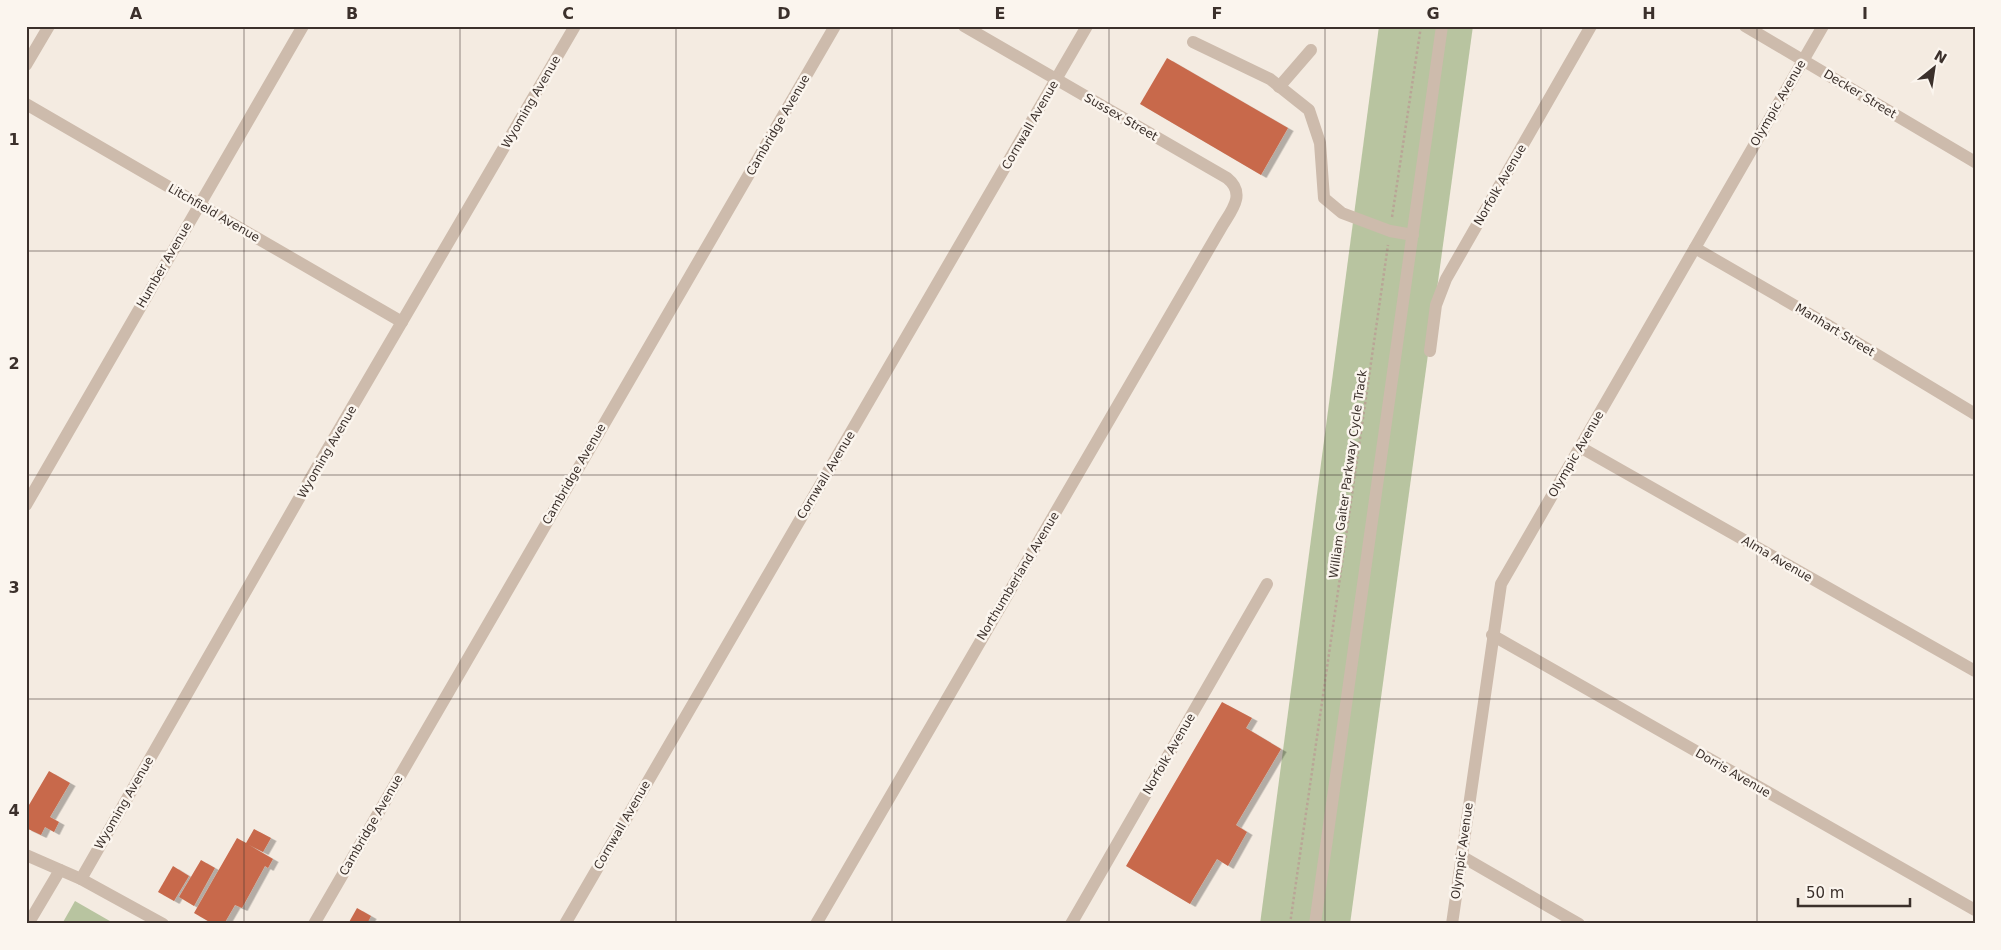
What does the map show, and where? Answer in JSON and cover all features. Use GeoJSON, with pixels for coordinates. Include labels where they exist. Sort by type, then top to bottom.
{"type":"FeatureCollection","features":[{"type":"Feature","properties":{"kind":"street"},"geometry":{"type":"LineString","coordinates":[[26,65],[49,26]]}},
{"type":"Feature","properties":{"kind":"street","name":"Humber Avenue"},"geometry":{"type":"LineString","coordinates":[[26,505],[303,26]]}},
{"type":"Feature","properties":{"kind":"street","name":"Wyoming Avenue"},"geometry":{"type":"LineString","coordinates":[[81,879],[313,474],[575,26]]}},
{"type":"Feature","properties":{"kind":"street","name":"Cambridge Avenue"},"geometry":{"type":"LineString","coordinates":[[314,924],[835,26]]}},
{"type":"Feature","properties":{"kind":"street","name":"Sussex Street"},"geometry":{"type":"LineString","coordinates":[[964,26],[1234,183],[1237,190],[1236,202],[1221,228]]}},
{"type":"Feature","properties":{"kind":"street","name":"Cornwall Avenue"},"geometry":{"type":"LineString","coordinates":[[565,924],[1087,26]]}},
{"type":"Feature","properties":{"kind":"street"},"geometry":{"type":"LineString","coordinates":[[1315,924],[1442,26]]}},
{"type":"Feature","properties":{"kind":"street","name":"Norfolk Avenue"},"geometry":{"type":"LineString","coordinates":[[1430,351],[1436,305],[1446,279],[1591,26]]}},
{"type":"Feature","properties":{"kind":"street","name":"Decker Street"},"geometry":{"type":"LineString","coordinates":[[1745,26],[1975,162]]}},
{"type":"Feature","properties":{"kind":"street","name":"Olympic Avenue"},"geometry":{"type":"LineString","coordinates":[[1452,924],[1492,635],[1501,584],[1823,26]]}},
{"type":"Feature","properties":{"kind":"street"},"geometry":{"type":"LineString","coordinates":[[1193,42],[1270,79],[1309,110],[1320,143],[1324,198],[1342,213],[1390,231],[1413,235]]}},
{"type":"Feature","properties":{"kind":"street"},"geometry":{"type":"LineString","coordinates":[[1279,87],[1311,50]]}},
{"type":"Feature","properties":{"kind":"street","name":"Litchfield Avenue"},"geometry":{"type":"LineString","coordinates":[[26,104],[402,322]]}},
{"type":"Feature","properties":{"kind":"street","name":"Northumberland Avenue"},"geometry":{"type":"LineString","coordinates":[[816,924],[1221,228]]}},
{"type":"Feature","properties":{"kind":"street","name":"Manhart Street"},"geometry":{"type":"LineString","coordinates":[[1694,248],[1816,318],[1975,414]]}},
{"type":"Feature","properties":{"kind":"street","name":"Alma Avenue"},"geometry":{"type":"LineString","coordinates":[[1580,447],[1975,671]]}},
{"type":"Feature","properties":{"kind":"street","name":"Norfolk Avenue"},"geometry":{"type":"LineString","coordinates":[[1071,924],[1267,584]]}},
{"type":"Feature","properties":{"kind":"street","name":"Dorris Avenue"},"geometry":{"type":"LineString","coordinates":[[1492,635],[1975,910]]}},
{"type":"Feature","properties":{"kind":"street"},"geometry":{"type":"LineString","coordinates":[[26,855],[81,879],[163,924]]}},
{"type":"Feature","properties":{"kind":"street"},"geometry":{"type":"LineString","coordinates":[[1461,856],[1579,924]]}},
{"type":"Feature","properties":{"kind":"street"},"geometry":{"type":"LineString","coordinates":[[28,924],[60,870]]}},
{"type":"Feature","properties":{"kind":"path","name":"William Gaiter Parkway Cycle Track"},"geometry":{"type":"LineString","coordinates":[[1290,924],[1421,26]]}},
{"type":"Feature","properties":{"kind":"green space"},"geometry":{"type":"Polygon","coordinates":[[[1379,26],[1473,26],[1350,924],[1260,924],[1379,26]]]}},
{"type":"Feature","properties":{"kind":"green space"},"geometry":{"type":"Polygon","coordinates":[[[75,901],[115,924],[62,924],[75,901]]]}},
{"type":"Feature","properties":{"kind":"building"},"geometry":{"type":"Polygon","coordinates":[[[1167,58],[1288,128],[1261,175],[1140,104],[1167,58]]]}},
{"type":"Feature","properties":{"kind":"building"},"geometry":{"type":"Polygon","coordinates":[[[1222,702],[1252,718],[1246,728],[1281,749],[1236,825],[1247,832],[1228,866],[1217,859],[1190,904],[1126,866],[1222,702]]]}},
{"type":"Feature","properties":{"kind":"building"},"geometry":{"type":"Polygon","coordinates":[[[49,771],[70,783],[50,817],[59,822],[54,832],[45,827],[41,835],[26,828],[26,810],[49,771]]]}},
{"type":"Feature","properties":{"kind":"building"},"geometry":{"type":"Polygon","coordinates":[[[254,829],[271,838],[263,852],[249,845],[273,859],[268,868],[265,866],[242,908],[235,905],[224,924],[213,924],[194,913],[237,838],[246,843],[254,829]]]}},
{"type":"Feature","properties":{"kind":"building"},"geometry":{"type":"Polygon","coordinates":[[[201,860],[215,868],[194,906],[179,897],[201,860]]]}},
{"type":"Feature","properties":{"kind":"building"},"geometry":{"type":"Polygon","coordinates":[[[173,866],[189,876],[174,901],[158,892],[173,866]]]}},
{"type":"Feature","properties":{"kind":"building"},"geometry":{"type":"Polygon","coordinates":[[[357,908],[371,916],[367,924],[348,924],[357,908]]]}}]}
